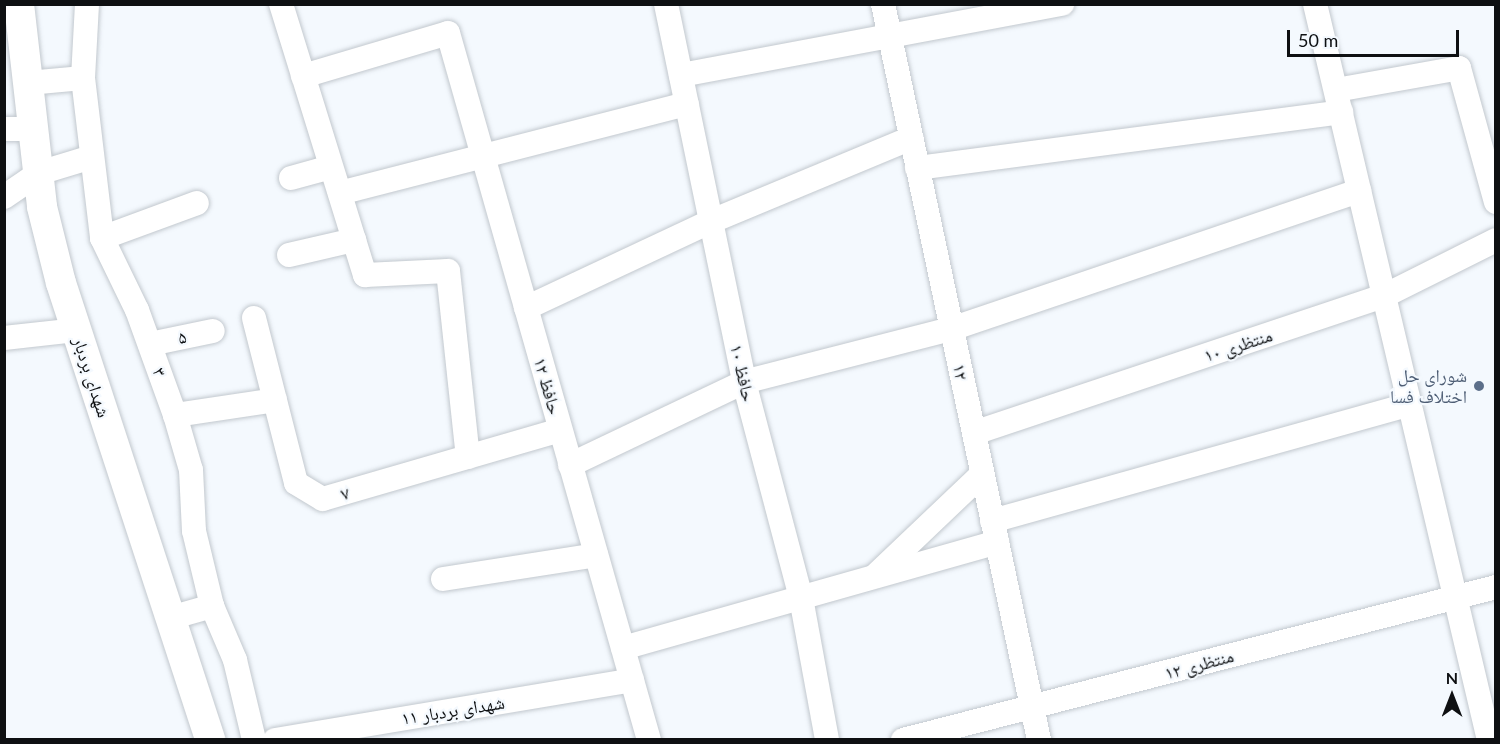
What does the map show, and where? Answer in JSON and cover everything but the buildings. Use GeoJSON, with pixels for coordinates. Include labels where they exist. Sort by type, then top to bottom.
{"type":"FeatureCollection","features":[{"type":"Feature","properties":{"kind":"street","name":"شهدای بردبار"},"geometry":{"type":"LineString","coordinates":[[19,4],[14,40],[28,83],[42,207],[61,283],[210,740]]}},
{"type":"Feature","properties":{"kind":"street","name":"۳"},"geometry":{"type":"LineString","coordinates":[[87,4],[83,78],[102,238],[137,310],[175,415],[191,470],[194,531],[212,606],[235,660],[255,740]]}},
{"type":"Feature","properties":{"kind":"street"},"geometry":{"type":"LineString","coordinates":[[281,4],[365,275],[448,271],[468,457]]}},
{"type":"Feature","properties":{"kind":"street","name":"حافظ ۱۰"},"geometry":{"type":"LineString","coordinates":[[666,4],[744,382],[801,598],[827,740]]}},
{"type":"Feature","properties":{"kind":"street","name":"۱۲"},"geometry":{"type":"LineString","coordinates":[[883,4],[1039,740]]}},
{"type":"Feature","properties":{"kind":"street"},"geometry":{"type":"LineString","coordinates":[[681,75],[890,38],[1062,4]]}},
{"type":"Feature","properties":{"kind":"street"},"geometry":{"type":"LineString","coordinates":[[1315,4],[1488,740]]}},
{"type":"Feature","properties":{"kind":"street","name":"حافظ ۱۲"},"geometry":{"type":"LineString","coordinates":[[303,76],[447,33],[649,740]]}},
{"type":"Feature","properties":{"kind":"street"},"geometry":{"type":"LineString","coordinates":[[917,168],[1338,101],[1459,68],[1496,202]]}},
{"type":"Feature","properties":{"kind":"street"},"geometry":{"type":"LineString","coordinates":[[28,83],[83,78]]}},
{"type":"Feature","properties":{"kind":"street"},"geometry":{"type":"LineString","coordinates":[[340,193],[687,104]]}},
{"type":"Feature","properties":{"kind":"street"},"geometry":{"type":"LineString","coordinates":[[4,129],[34,129]]}},
{"type":"Feature","properties":{"kind":"street"},"geometry":{"type":"LineString","coordinates":[[526,308],[712,221],[911,138]]}},
{"type":"Feature","properties":{"kind":"street"},"geometry":{"type":"LineString","coordinates":[[4,196],[39,173],[92,157]]}},
{"type":"Feature","properties":{"kind":"street"},"geometry":{"type":"LineString","coordinates":[[291,178],[332,166]]}},
{"type":"Feature","properties":{"kind":"street"},"geometry":{"type":"LineString","coordinates":[[570,465],[744,382],[951,329],[1359,191]]}},
{"type":"Feature","properties":{"kind":"street"},"geometry":{"type":"LineString","coordinates":[[102,238],[197,202]]}},
{"type":"Feature","properties":{"kind":"street"},"geometry":{"type":"LineString","coordinates":[[289,255],[354,240]]}},
{"type":"Feature","properties":{"kind":"street","name":"منتظری ۱۰"},"geometry":{"type":"LineString","coordinates":[[974,433],[1384,297],[1496,240]]}},
{"type":"Feature","properties":{"kind":"street","name":"۷"},"geometry":{"type":"LineString","coordinates":[[254,318],[296,483],[323,499],[561,430]]}},
{"type":"Feature","properties":{"kind":"street"},"geometry":{"type":"LineString","coordinates":[[4,338],[76,330]]}},
{"type":"Feature","properties":{"kind":"street","name":"۵"},"geometry":{"type":"LineString","coordinates":[[150,344],[213,331]]}},
{"type":"Feature","properties":{"kind":"street"},"geometry":{"type":"LineString","coordinates":[[175,415],[275,400]]}},
{"type":"Feature","properties":{"kind":"street"},"geometry":{"type":"LineString","coordinates":[[622,648],[874,577],[995,532],[1410,404]]}},
{"type":"Feature","properties":{"kind":"street"},"geometry":{"type":"LineString","coordinates":[[874,577],[982,474]]}},
{"type":"Feature","properties":{"kind":"street"},"geometry":{"type":"LineString","coordinates":[[443,579],[596,555]]}},
{"type":"Feature","properties":{"kind":"street","name":"منتظری ۱۲"},"geometry":{"type":"LineString","coordinates":[[903,740],[1496,587]]}},
{"type":"Feature","properties":{"kind":"street"},"geometry":{"type":"LineString","coordinates":[[170,618],[212,606]]}},
{"type":"Feature","properties":{"kind":"street","name":"شهدای بردبار ۱۱"},"geometry":{"type":"LineString","coordinates":[[275,740],[390,730],[632,680]]}},
{"type":"Feature","properties":{"kind":"place","name":"شورای حل اختلاف فسا"},"geometry":{"type":"Point","coordinates":[1479,386]}}]}
